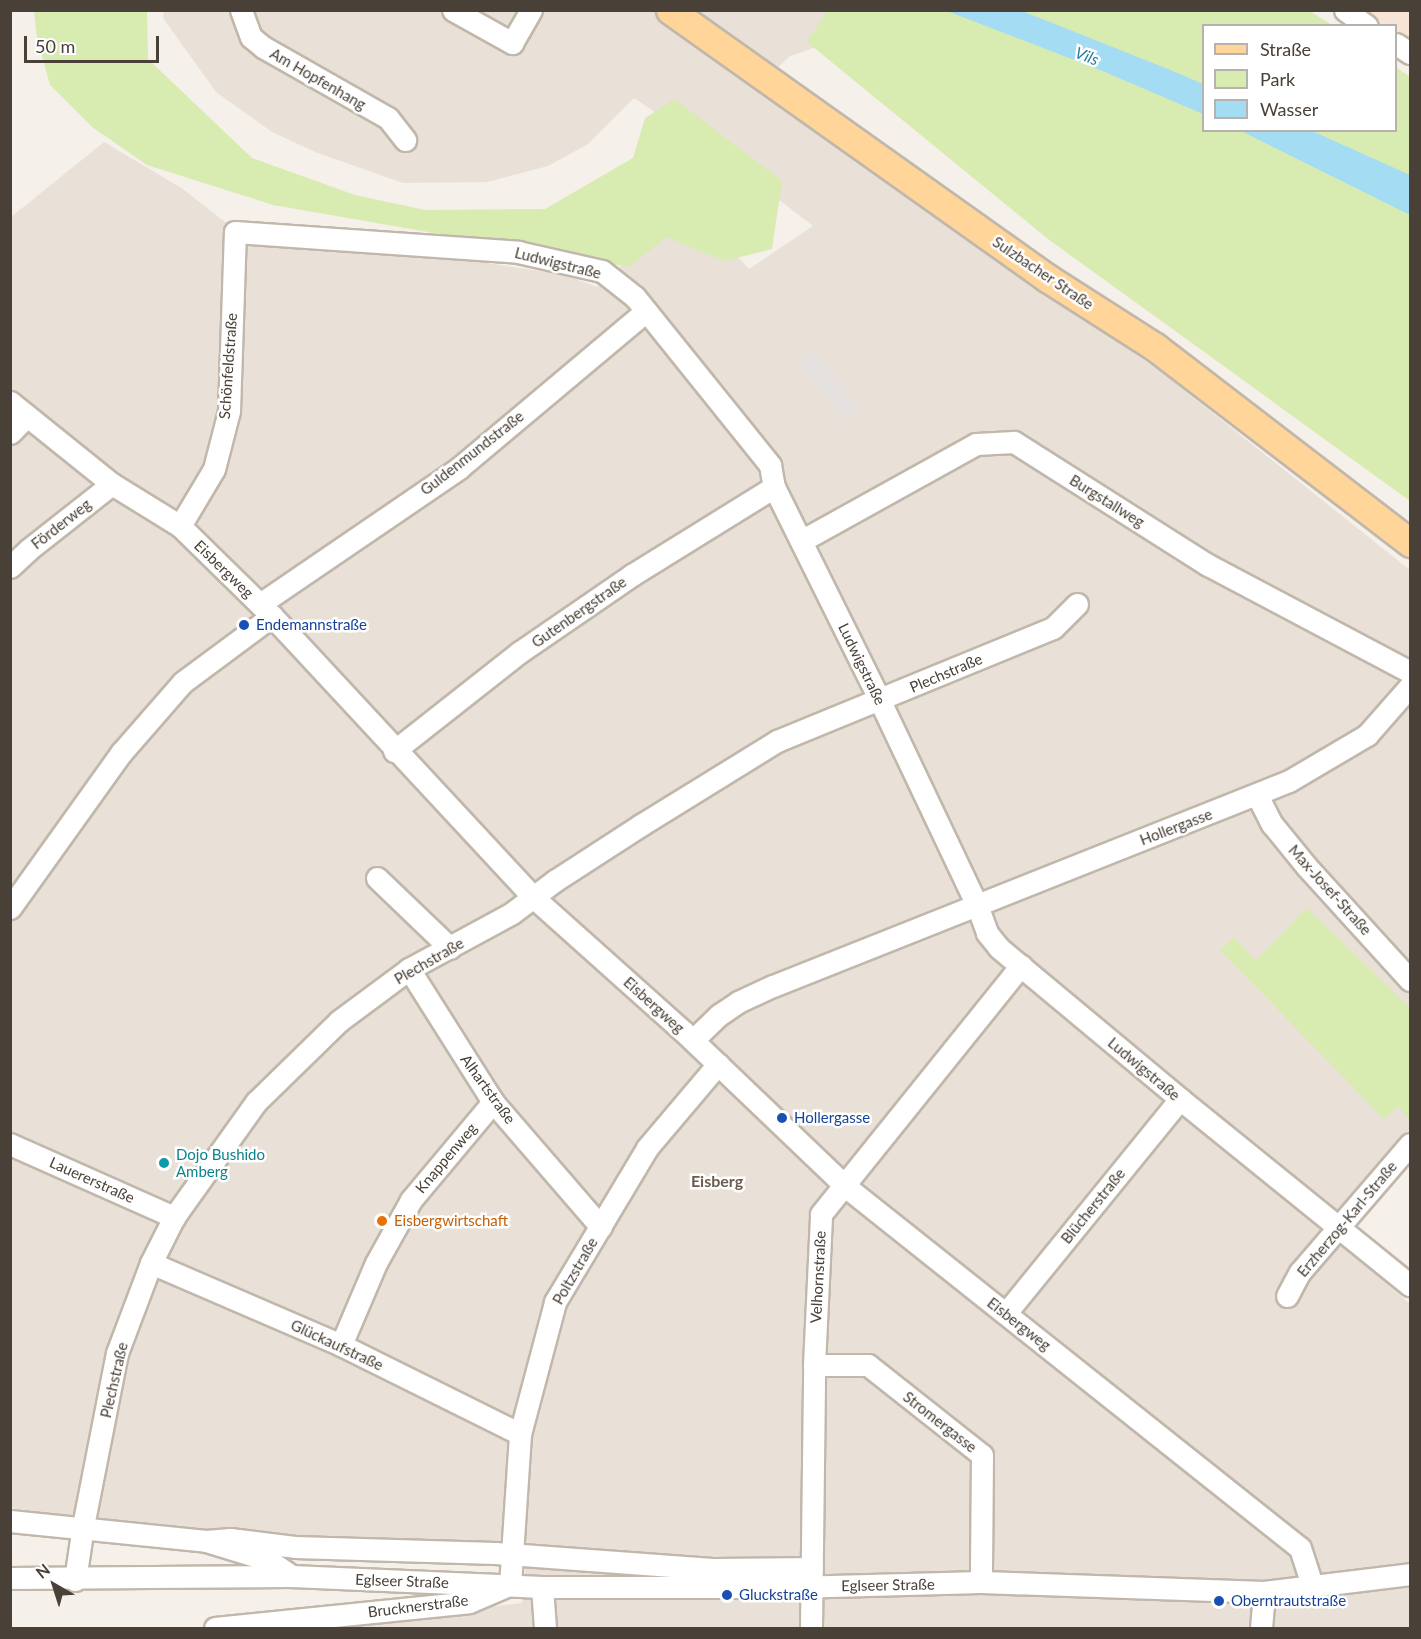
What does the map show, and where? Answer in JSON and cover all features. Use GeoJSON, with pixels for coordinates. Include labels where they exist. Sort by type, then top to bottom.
{"type":"FeatureCollection","features":[{"type":"Feature","properties":{"kind":"main road","name":"Sulzbacher Straße"},"geometry":{"type":"LineString","coordinates":[[670,10],[1047,278],[1155,347],[1410,543]]}},
{"type":"Feature","properties":{"kind":"street","name":"Am Hopfenhang"},"geometry":{"type":"LineString","coordinates":[[241,10],[251,37],[263,47],[388,118],[405,140]]}},
{"type":"Feature","properties":{"kind":"street"},"geometry":{"type":"LineString","coordinates":[[453,10],[512,43],[531,10]]}},
{"type":"Feature","properties":{"kind":"street"},"geometry":{"type":"LineString","coordinates":[[1345,10],[1364,24]]}},
{"type":"Feature","properties":{"kind":"street"},"geometry":{"type":"LineString","coordinates":[[1397,45],[1410,53]]}},
{"type":"Feature","properties":{"kind":"street","name":"Ludwigstraße"},"geometry":{"type":"LineString","coordinates":[[235,232],[518,252],[602,271],[634,297],[770,465],[774,488],[880,701],[977,905],[987,933],[999,948],[1180,1099],[1410,1285]]}},
{"type":"Feature","properties":{"kind":"street","name":"Schönfeldstraße"},"geometry":{"type":"LineString","coordinates":[[180,526],[214,469],[229,411],[235,232]]}},
{"type":"Feature","properties":{"kind":"street","name":"Guldenmundstraße"},"geometry":{"type":"LineString","coordinates":[[266,610],[459,468],[646,311]]}},
{"type":"Feature","properties":{"kind":"street","name":"Eisbergweg"},"geometry":{"type":"LineString","coordinates":[[10,402],[112,484],[180,526],[266,610],[394,751],[533,897],[693,1040],[845,1186],[1300,1548],[1312,1585]]}},
{"type":"Feature","properties":{"kind":"street"},"geometry":{"type":"LineString","coordinates":[[10,433],[27,416]]}},
{"type":"Feature","properties":{"kind":"street","name":"Burgstallweg"},"geometry":{"type":"LineString","coordinates":[[801,541],[976,444],[1014,442],[1208,565],[1410,672]]}},
{"type":"Feature","properties":{"kind":"street","name":"Förderweg"},"geometry":{"type":"LineString","coordinates":[[10,567],[28,550],[112,484]]}},
{"type":"Feature","properties":{"kind":"street","name":"Gutenbergstraße"},"geometry":{"type":"LineString","coordinates":[[394,751],[520,652],[632,575],[774,488]]}},
{"type":"Feature","properties":{"kind":"street","name":"Plechstraße"},"geometry":{"type":"LineString","coordinates":[[75,1580],[83,1526],[117,1353],[151,1263],[174,1217],[256,1102],[339,1021],[409,969],[512,913],[641,825],[777,741],[880,701],[1053,628],[1077,604]]}},
{"type":"Feature","properties":{"kind":"street"},"geometry":{"type":"LineString","coordinates":[[10,908],[121,753],[183,682],[266,610]]}},
{"type":"Feature","properties":{"kind":"street","name":"Hollergasse"},"geometry":{"type":"LineString","coordinates":[[693,1040],[719,1015],[738,1002],[1290,781],[1367,735],[1410,686]]}},
{"type":"Feature","properties":{"kind":"street","name":"Max-Josef-Straße"},"geometry":{"type":"LineString","coordinates":[[1257,795],[1272,824],[1307,867],[1410,980]]}},
{"type":"Feature","properties":{"kind":"street"},"geometry":{"type":"LineString","coordinates":[[377,878],[450,948]]}},
{"type":"Feature","properties":{"kind":"street","name":"Velhornstraße"},"geometry":{"type":"LineString","coordinates":[[811,1629],[814,1365],[821,1214],[1021,965]]}},
{"type":"Feature","properties":{"kind":"street","name":"Alhartstraße"},"geometry":{"type":"LineString","coordinates":[[409,969],[493,1102],[601,1227]]}},
{"type":"Feature","properties":{"kind":"street","name":"Poltzstraße"},"geometry":{"type":"LineString","coordinates":[[510,1585],[520,1434],[555,1302],[647,1148],[718,1064]]}},
{"type":"Feature","properties":{"kind":"street","name":"Blücherstraße"},"geometry":{"type":"LineString","coordinates":[[1006,1313],[1180,1099]]}},
{"type":"Feature","properties":{"kind":"street","name":"Knappenweg"},"geometry":{"type":"LineString","coordinates":[[341,1345],[376,1263],[411,1200],[493,1102]]}},
{"type":"Feature","properties":{"kind":"street","name":"Lauererstraße"},"geometry":{"type":"LineString","coordinates":[[10,1144],[174,1217]]}},
{"type":"Feature","properties":{"kind":"street","name":"Erzherzog-Karl-Straße"},"geometry":{"type":"LineString","coordinates":[[1287,1296],[1300,1272],[1410,1144]]}},
{"type":"Feature","properties":{"kind":"street","name":"Glückaufstraße"},"geometry":{"type":"LineString","coordinates":[[151,1263],[341,1345],[520,1434]]}},
{"type":"Feature","properties":{"kind":"street","name":"Stromergasse"},"geometry":{"type":"LineString","coordinates":[[814,1365],[868,1365],[982,1455],[981,1582]]}},
{"type":"Feature","properties":{"kind":"street","name":"Eglseer Straße"},"geometry":{"type":"LineString","coordinates":[[10,1521],[83,1526],[206,1541],[268,1560],[292,1576]]}},
{"type":"Feature","properties":{"kind":"street","name":"Eglseer Straße"},"geometry":{"type":"LineString","coordinates":[[206,1541],[230,1539],[295,1547],[512,1555],[811,1577],[1264,1592],[1410,1574]]}},
{"type":"Feature","properties":{"kind":"street","name":"Eglseer Straße"},"geometry":{"type":"LineString","coordinates":[[10,1578],[75,1580],[292,1576],[542,1587],[811,1577]]}},
{"type":"Feature","properties":{"kind":"street","name":"Brucknerstraße"},"geometry":{"type":"LineString","coordinates":[[215,1629],[469,1602],[510,1585]]}},
{"type":"Feature","properties":{"kind":"street"},"geometry":{"type":"LineString","coordinates":[[542,1587],[546,1629]]}},
{"type":"Feature","properties":{"kind":"street"},"geometry":{"type":"LineString","coordinates":[[1261,1629],[1264,1592]]}},
{"type":"Feature","properties":{"kind":"shaded area"},"geometry":{"type":"Polygon","coordinates":[[[164,11],[861,11],[846,37],[790,56],[757,87],[1160,371],[1410,570],[1410,1128],[1328,1229],[1337,1241],[1410,1304],[1410,1628],[312,1628],[522,1603],[527,1549],[377,1544],[160,1528],[11,1508],[11,217],[104,142],[183,189],[253,244],[455,258],[565,275],[597,287],[622,265],[677,226],[715,233],[749,269],[813,226],[731,163],[634,98],[588,144],[548,166],[487,182],[403,183],[315,152],[272,132],[216,92],[163,18],[164,11]]]}},
{"type":"Feature","properties":{"kind":"shaded area"},"geometry":{"type":"Polygon","coordinates":[[[1354,11],[1410,11],[1410,47],[1397,39],[1397,24],[1375,24],[1354,11]]]}},
{"type":"Feature","properties":{"kind":"shaded area"},"geometry":{"type":"Polygon","coordinates":[[[812,349],[861,410],[846,422],[796,362],[812,349]]]}},
{"type":"Feature","properties":{"kind":"green space"},"geometry":{"type":"Polygon","coordinates":[[[828,10],[1308,10],[1330,24],[1202,24],[1202,132],[1397,132],[1397,68],[1410,77],[1410,501],[1048,239],[807,42],[828,10]]]}},
{"type":"Feature","properties":{"kind":"green space"},"geometry":{"type":"Polygon","coordinates":[[[34,11],[147,11],[148,59],[252,158],[355,195],[425,210],[545,209],[633,158],[645,118],[675,99],[782,181],[772,249],[724,261],[666,237],[629,267],[273,205],[147,165],[92,127],[50,85],[37,38],[34,11]]]}},
{"type":"Feature","properties":{"kind":"green space"},"geometry":{"type":"Polygon","coordinates":[[[1307,908],[1410,1008],[1409,1119],[1398,1106],[1384,1119],[1220,950],[1234,937],[1255,961],[1307,908]]]}},
{"type":"Feature","properties":{"kind":"water","name":"Vils"},"geometry":{"type":"Polygon","coordinates":[[[947,11],[1022,11],[1173,71],[1202,84],[1202,114],[1100,70],[947,11]]]}},
{"type":"Feature","properties":{"kind":"water"},"geometry":{"type":"Polygon","coordinates":[[[1243,132],[1314,132],[1410,175],[1410,215],[1243,132]]]}},
{"type":"Feature","properties":{"kind":"place","name":"Endemannstraße"},"geometry":{"type":"Point","coordinates":[244,625]}},
{"type":"Feature","properties":{"kind":"place","name":"Hollergasse"},"geometry":{"type":"Point","coordinates":[782,1118]}},
{"type":"Feature","properties":{"kind":"place","name":"Dojo Bushido Amberg"},"geometry":{"type":"Point","coordinates":[164,1163]}},
{"type":"Feature","properties":{"kind":"place","name":"Eisbergwirtschaft"},"geometry":{"type":"Point","coordinates":[382,1221]}},
{"type":"Feature","properties":{"kind":"place","name":"Gluckstraße"},"geometry":{"type":"Point","coordinates":[727,1595]}},
{"type":"Feature","properties":{"kind":"place","name":"Oberntrautstraße"},"geometry":{"type":"Point","coordinates":[1219,1601]}},
{"type":"Feature","properties":{"kind":"district","name":"Eisberg"},"geometry":{"type":"Point","coordinates":[717,1181]}}]}
